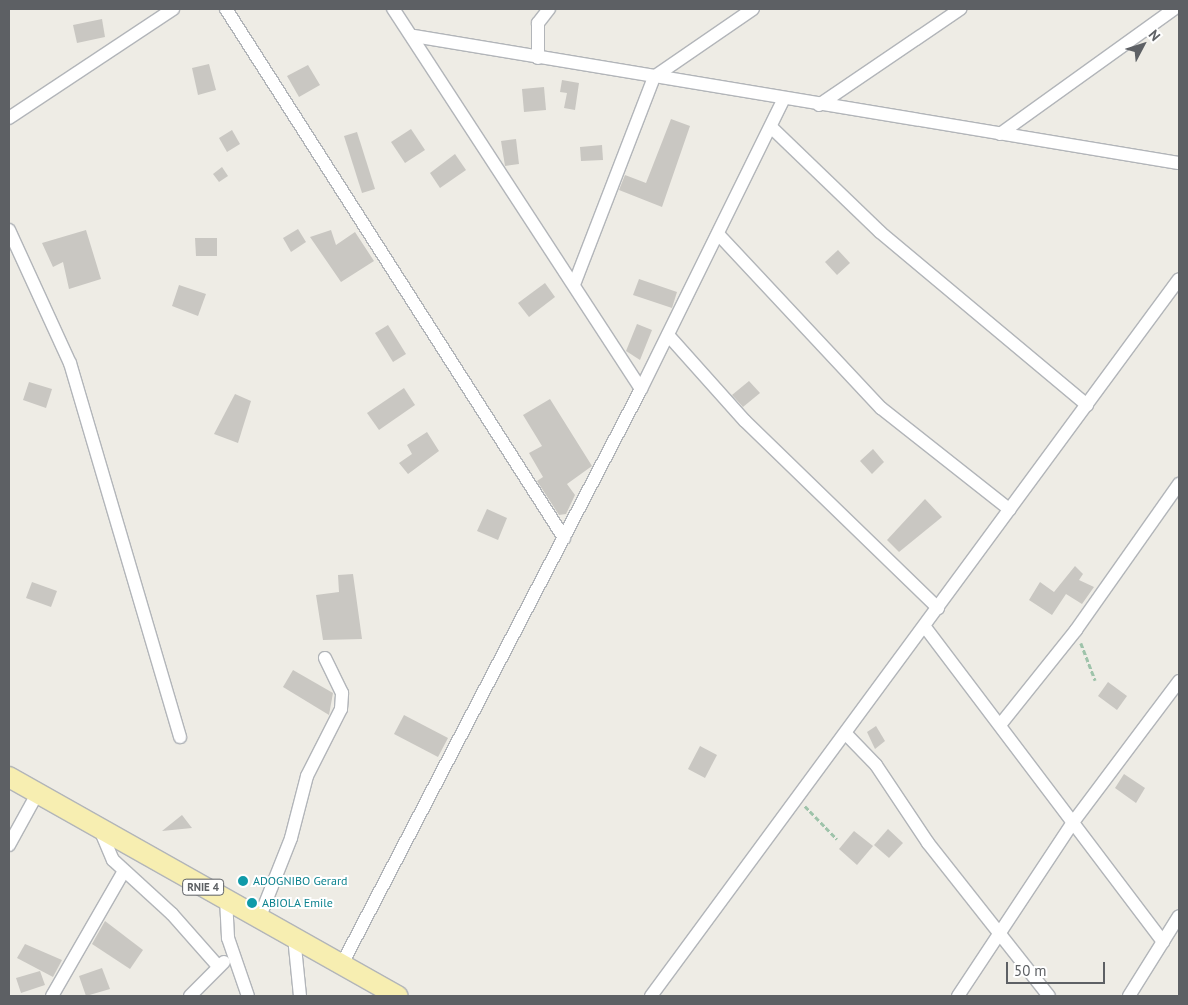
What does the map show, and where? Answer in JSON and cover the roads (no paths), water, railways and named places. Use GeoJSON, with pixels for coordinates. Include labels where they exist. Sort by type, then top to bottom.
{"type":"FeatureCollection","features":[{"type":"Feature","properties":{"kind":"main road","name":"RNIE 4"},"geometry":{"type":"LineString","coordinates":[[9,777],[100,832],[226,899],[398,996]]}},
{"type":"Feature","properties":{"kind":"street"},"geometry":{"type":"LineString","coordinates":[[9,118],[173,9]]}},
{"type":"Feature","properties":{"kind":"street"},"geometry":{"type":"LineString","coordinates":[[226,9],[564,538]]}},
{"type":"Feature","properties":{"kind":"street"},"geometry":{"type":"LineString","coordinates":[[393,9],[414,36],[575,282],[641,389]]}},
{"type":"Feature","properties":{"kind":"street"},"geometry":{"type":"LineString","coordinates":[[538,58],[538,23],[550,9]]}},
{"type":"Feature","properties":{"kind":"street"},"geometry":{"type":"LineString","coordinates":[[575,282],[654,77],[753,9]]}},
{"type":"Feature","properties":{"kind":"street"},"geometry":{"type":"LineString","coordinates":[[819,105],[960,9]]}},
{"type":"Feature","properties":{"kind":"street"},"geometry":{"type":"LineString","coordinates":[[1000,134],[1174,9]]}},
{"type":"Feature","properties":{"kind":"street"},"geometry":{"type":"LineString","coordinates":[[414,36],[819,105],[1179,163]]}},
{"type":"Feature","properties":{"kind":"street"},"geometry":{"type":"LineString","coordinates":[[342,964],[641,389],[719,235],[784,99]]}},
{"type":"Feature","properties":{"kind":"street"},"geometry":{"type":"LineString","coordinates":[[771,127],[880,232],[1087,405]]}},
{"type":"Feature","properties":{"kind":"street"},"geometry":{"type":"LineString","coordinates":[[9,232],[70,364],[180,737]]}},
{"type":"Feature","properties":{"kind":"street"},"geometry":{"type":"LineString","coordinates":[[719,235],[881,408],[1010,510]]}},
{"type":"Feature","properties":{"kind":"street"},"geometry":{"type":"LineString","coordinates":[[651,996],[799,800],[1179,279]]}},
{"type":"Feature","properties":{"kind":"street"},"geometry":{"type":"LineString","coordinates":[[668,335],[745,420],[938,608]]}},
{"type":"Feature","properties":{"kind":"street"},"geometry":{"type":"LineString","coordinates":[[1000,725],[1076,630],[1179,484]]}},
{"type":"Feature","properties":{"kind":"street"},"geometry":{"type":"LineString","coordinates":[[925,627],[1074,821],[1163,942]]}},
{"type":"Feature","properties":{"kind":"street"},"geometry":{"type":"LineString","coordinates":[[259,919],[291,838],[307,776],[340,709],[342,693],[326,658]]}},
{"type":"Feature","properties":{"kind":"street"},"geometry":{"type":"LineString","coordinates":[[958,996],[1074,821],[1179,682]]}},
{"type":"Feature","properties":{"kind":"street"},"geometry":{"type":"LineString","coordinates":[[846,734],[876,765],[998,935],[1049,996]]}},
{"type":"Feature","properties":{"kind":"street"},"geometry":{"type":"LineString","coordinates":[[9,845],[37,794]]}},
{"type":"Feature","properties":{"kind":"street"},"geometry":{"type":"LineString","coordinates":[[100,832],[106,851],[124,871],[172,914],[218,966]]}},
{"type":"Feature","properties":{"kind":"street"},"geometry":{"type":"LineString","coordinates":[[52,996],[124,871]]}},
{"type":"Feature","properties":{"kind":"street"},"geometry":{"type":"LineString","coordinates":[[226,899],[232,956],[248,996]]}},
{"type":"Feature","properties":{"kind":"street"},"geometry":{"type":"LineString","coordinates":[[1129,996],[1179,916]]}},
{"type":"Feature","properties":{"kind":"street"},"geometry":{"type":"LineString","coordinates":[[294,937],[300,996]]}},
{"type":"Feature","properties":{"kind":"street"},"geometry":{"type":"LineString","coordinates":[[190,996],[218,966],[232,956]]}},
{"type":"Feature","properties":{"kind":"place","name":"ADOGNIBO Gerard"},"geometry":{"type":"Point","coordinates":[243,881]}},
{"type":"Feature","properties":{"kind":"place","name":"ABIOLA Emile"},"geometry":{"type":"Point","coordinates":[252,903]}}]}
